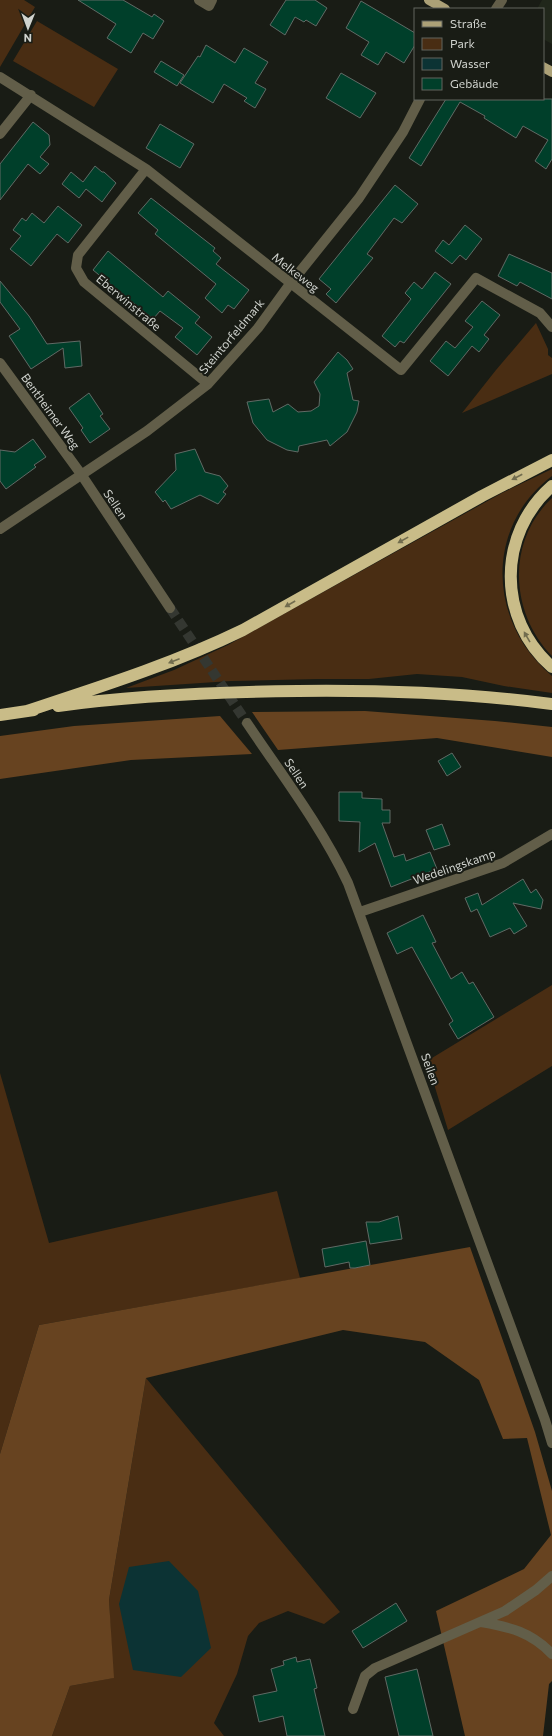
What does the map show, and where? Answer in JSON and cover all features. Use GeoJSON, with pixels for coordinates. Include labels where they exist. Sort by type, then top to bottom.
{"type":"FeatureCollection","features":[{"type":"Feature","properties":{"kind":"highway"},"geometry":{"type":"LineString","coordinates":[[27,711],[164,665],[210,646],[243,630],[476,500],[552,460]]}},
{"type":"Feature","properties":{"kind":"highway"},"geometry":{"type":"LineString","coordinates":[[552,486],[536,502],[521,527],[513,550],[510,573],[511,596],[519,622],[535,650],[552,667]]}},
{"type":"Feature","properties":{"kind":"highway"},"geometry":{"type":"LineString","coordinates":[[0,715],[89,702],[202,693],[255,691],[369,690],[417,692],[552,704]]}},
{"type":"Feature","properties":{"kind":"main road"},"geometry":{"type":"LineString","coordinates":[[429,0],[443,8]]}},
{"type":"Feature","properties":{"kind":"street"},"geometry":{"type":"LineString","coordinates":[[199,0],[209,6],[212,0]]}},
{"type":"Feature","properties":{"kind":"street","name":"Melkeweg"},"geometry":{"type":"LineString","coordinates":[[0,77],[31,95],[146,169],[401,370],[476,278],[540,313],[552,327]]}},
{"type":"Feature","properties":{"kind":"street"},"geometry":{"type":"LineString","coordinates":[[0,134],[31,95]]}},
{"type":"Feature","properties":{"kind":"street","name":"Steintorfeldmark"},"geometry":{"type":"LineString","coordinates":[[0,529],[148,431],[208,384],[258,328],[290,284],[359,198],[403,132],[419,100]]}},
{"type":"Feature","properties":{"kind":"street","name":"Eberwinstraße"},"geometry":{"type":"LineString","coordinates":[[146,169],[78,255],[76,268],[84,282],[208,384]]}},
{"type":"Feature","properties":{"kind":"street","name":"Bentheimer Weg"},"geometry":{"type":"LineString","coordinates":[[0,363],[81,474]]}},
{"type":"Feature","properties":{"kind":"street","name":"Sellen"},"geometry":{"type":"LineString","coordinates":[[81,474],[170,608]]}},
{"type":"Feature","properties":{"kind":"street","name":"Sellen"},"geometry":{"type":"LineString","coordinates":[[247,723],[319,828],[334,854],[360,912],[543,1412],[552,1443]]}},
{"type":"Feature","properties":{"kind":"street","name":"Wedelingskamp"},"geometry":{"type":"LineString","coordinates":[[360,912],[503,863],[552,834]]}},
{"type":"Feature","properties":{"kind":"street"},"geometry":{"type":"LineString","coordinates":[[353,1709],[365,1676],[375,1668],[505,1611],[522,1600],[552,1576]]}},
{"type":"Feature","properties":{"kind":"street"},"geometry":{"type":"LineString","coordinates":[[481,1622],[508,1626],[530,1635],[552,1654]]}},
{"type":"Feature","properties":{"kind":"shaded area"},"geometry":{"type":"Polygon","coordinates":[[[542,0],[552,0],[552,44],[544,40],[544,8],[538,8],[542,0]]]}},
{"type":"Feature","properties":{"kind":"shaded area"},"geometry":{"type":"Polygon","coordinates":[[[365,711],[552,727],[552,757],[437,738],[278,750],[252,712],[365,711]]]}},
{"type":"Feature","properties":{"kind":"shaded area"},"geometry":{"type":"Polygon","coordinates":[[[220,716],[252,754],[131,760],[0,779],[0,736],[74,726],[220,716]]]}},
{"type":"Feature","properties":{"kind":"shaded area"},"geometry":{"type":"Polygon","coordinates":[[[470,1247],[535,1432],[552,1491],[552,1681],[549,1684],[543,1736],[465,1736],[436,1611],[524,1569],[551,1535],[527,1438],[503,1439],[479,1380],[425,1342],[343,1330],[146,1378],[109,1600],[114,1678],[70,1686],[52,1736],[0,1736],[0,1454],[39,1325],[470,1247]]]}},
{"type":"Feature","properties":{"kind":"green space"},"geometry":{"type":"Polygon","coordinates":[[[0,0],[24,0],[35,7],[0,67],[0,0]]]}},
{"type":"Feature","properties":{"kind":"green space"},"geometry":{"type":"Polygon","coordinates":[[[37,21],[118,69],[94,107],[13,61],[37,21]]]}},
{"type":"Feature","properties":{"kind":"green space"},"geometry":{"type":"Polygon","coordinates":[[[536,323],[548,349],[548,355],[552,358],[552,374],[462,413],[496,370],[536,323]]]}},
{"type":"Feature","properties":{"kind":"green space"},"geometry":{"type":"Polygon","coordinates":[[[552,469],[552,476],[530,497],[514,521],[505,548],[502,575],[506,603],[515,630],[531,654],[552,676],[552,693],[504,686],[462,677],[417,674],[369,679],[231,681],[126,688],[174,670],[228,645],[502,493],[552,469]]]}},
{"type":"Feature","properties":{"kind":"green space"},"geometry":{"type":"Polygon","coordinates":[[[552,498],[552,656],[538,639],[528,619],[521,598],[519,577],[521,556],[527,535],[537,515],[552,498]]]}},
{"type":"Feature","properties":{"kind":"green space"},"geometry":{"type":"Polygon","coordinates":[[[552,985],[552,1066],[448,1130],[427,1061],[552,985]]]}},
{"type":"Feature","properties":{"kind":"green space"},"geometry":{"type":"Polygon","coordinates":[[[0,1073],[49,1243],[277,1191],[300,1278],[39,1325],[0,1454],[0,1073]]]}},
{"type":"Feature","properties":{"kind":"green space"},"geometry":{"type":"Polygon","coordinates":[[[146,1378],[340,1612],[324,1624],[288,1611],[259,1623],[248,1636],[237,1674],[214,1723],[224,1736],[52,1736],[70,1686],[113,1678],[109,1600],[146,1378]]]}},
{"type":"Feature","properties":{"kind":"water"},"geometry":{"type":"Polygon","coordinates":[[[169,1561],[198,1591],[211,1648],[181,1677],[133,1670],[119,1604],[129,1567],[169,1561]]]}},
{"type":"Feature","properties":{"kind":"building"},"geometry":{"type":"Polygon","coordinates":[[[78,0],[123,0],[152,17],[154,14],[164,21],[153,39],[143,33],[131,53],[107,38],[116,24],[78,0]]]}},
{"type":"Feature","properties":{"kind":"building"},"geometry":{"type":"Polygon","coordinates":[[[286,0],[315,0],[327,8],[316,26],[306,20],[304,22],[295,17],[285,35],[270,25],[286,0]]]}},
{"type":"Feature","properties":{"kind":"building"},"geometry":{"type":"Polygon","coordinates":[[[361,1],[414,32],[414,47],[404,63],[386,52],[378,65],[361,55],[369,42],[346,28],[361,1]]]}},
{"type":"Feature","properties":{"kind":"building"},"geometry":{"type":"Polygon","coordinates":[[[206,45],[235,63],[244,48],[268,62],[255,83],[266,89],[255,108],[244,101],[247,98],[224,84],[213,103],[180,83],[198,56],[200,57],[206,45]]]}},
{"type":"Feature","properties":{"kind":"building"},"geometry":{"type":"Polygon","coordinates":[[[161,61],[184,75],[177,86],[154,72],[161,61]]]}},
{"type":"Feature","properties":{"kind":"building"},"geometry":{"type":"Polygon","coordinates":[[[341,73],[376,93],[360,118],[326,98],[341,73]]]}},
{"type":"Feature","properties":{"kind":"building"},"geometry":{"type":"Polygon","coordinates":[[[552,99],[552,159],[546,169],[535,161],[548,140],[523,126],[516,138],[484,118],[485,116],[460,102],[421,166],[409,158],[445,100],[552,99]]]}},
{"type":"Feature","properties":{"kind":"building"},"geometry":{"type":"Polygon","coordinates":[[[33,122],[49,135],[50,145],[40,157],[49,164],[40,174],[28,164],[0,200],[0,164],[33,122]]]}},
{"type":"Feature","properties":{"kind":"building"},"geometry":{"type":"Polygon","coordinates":[[[160,124],[194,144],[180,168],[146,148],[160,124]]]}},
{"type":"Feature","properties":{"kind":"building"},"geometry":{"type":"Polygon","coordinates":[[[95,166],[116,183],[102,202],[86,189],[79,198],[62,184],[71,172],[83,182],[95,166]]]}},
{"type":"Feature","properties":{"kind":"building"},"geometry":{"type":"Polygon","coordinates":[[[395,185],[418,204],[402,223],[394,218],[367,254],[373,258],[336,303],[326,294],[331,289],[319,279],[395,185]]]}},
{"type":"Feature","properties":{"kind":"building"},"geometry":{"type":"Polygon","coordinates":[[[151,198],[215,248],[213,251],[221,258],[216,264],[249,290],[234,309],[228,305],[222,313],[205,298],[216,284],[155,234],[158,230],[138,213],[151,198]]]}},
{"type":"Feature","properties":{"kind":"building"},"geometry":{"type":"Polygon","coordinates":[[[58,206],[82,225],[68,243],[57,234],[31,266],[10,249],[21,236],[13,230],[22,218],[26,221],[32,213],[44,223],[58,206]]]}},
{"type":"Feature","properties":{"kind":"building"},"geometry":{"type":"Polygon","coordinates":[[[465,225],[482,239],[466,260],[460,255],[452,264],[435,251],[443,240],[449,245],[465,225]]]}},
{"type":"Feature","properties":{"kind":"building"},"geometry":{"type":"Polygon","coordinates":[[[108,251],[163,297],[168,291],[200,317],[195,323],[212,337],[197,355],[175,337],[183,328],[160,311],[153,319],[93,270],[108,251]]]}},
{"type":"Feature","properties":{"kind":"building"},"geometry":{"type":"Polygon","coordinates":[[[509,254],[552,273],[552,299],[520,282],[517,286],[498,276],[509,254]]]}},
{"type":"Feature","properties":{"kind":"building"},"geometry":{"type":"Polygon","coordinates":[[[435,272],[451,284],[404,343],[400,341],[395,347],[382,336],[411,299],[405,293],[414,282],[422,289],[435,272]]]}},
{"type":"Feature","properties":{"kind":"building"},"geometry":{"type":"Polygon","coordinates":[[[0,281],[29,316],[47,344],[80,341],[82,366],[65,368],[63,348],[31,369],[9,336],[20,329],[0,302],[0,281]]]}},
{"type":"Feature","properties":{"kind":"building"},"geometry":{"type":"Polygon","coordinates":[[[482,301],[500,315],[484,335],[489,339],[479,352],[472,346],[448,376],[430,361],[446,341],[455,348],[473,327],[465,321],[482,301]]]}},
{"type":"Feature","properties":{"kind":"building"},"geometry":{"type":"Polygon","coordinates":[[[338,352],[347,360],[353,369],[347,373],[353,400],[359,401],[357,412],[347,432],[330,446],[327,440],[299,446],[298,452],[287,450],[267,440],[253,423],[247,402],[269,399],[273,412],[288,404],[298,412],[311,411],[319,406],[320,394],[314,382],[338,352]]]}},
{"type":"Feature","properties":{"kind":"building"},"geometry":{"type":"Polygon","coordinates":[[[89,393],[103,414],[100,416],[110,429],[90,443],[81,430],[83,428],[69,408],[89,393]]]}},
{"type":"Feature","properties":{"kind":"building"},"geometry":{"type":"Polygon","coordinates":[[[33,439],[46,457],[34,465],[36,467],[6,489],[0,481],[0,450],[15,452],[33,439]]]}},
{"type":"Feature","properties":{"kind":"building"},"geometry":{"type":"Polygon","coordinates":[[[195,449],[205,472],[220,476],[228,486],[223,492],[226,494],[218,504],[200,495],[171,509],[165,500],[163,502],[155,492],[176,470],[175,454],[195,449]]]}},
{"type":"Feature","properties":{"kind":"building"},"geometry":{"type":"Polygon","coordinates":[[[452,753],[461,767],[447,776],[438,761],[452,753]]]}},
{"type":"Feature","properties":{"kind":"building"},"geometry":{"type":"Polygon","coordinates":[[[339,792],[362,792],[362,798],[382,799],[382,810],[390,810],[390,823],[382,823],[394,857],[404,854],[406,861],[430,852],[437,869],[391,887],[375,843],[359,852],[360,822],[339,821],[339,792]]]}},
{"type":"Feature","properties":{"kind":"building"},"geometry":{"type":"Polygon","coordinates":[[[442,824],[450,845],[434,850],[426,830],[442,824]]]}},
{"type":"Feature","properties":{"kind":"building"},"geometry":{"type":"Polygon","coordinates":[[[523,879],[531,893],[536,889],[543,900],[541,909],[513,903],[527,926],[514,934],[510,928],[490,937],[477,909],[471,912],[465,898],[478,893],[482,905],[523,879]]]}},
{"type":"Feature","properties":{"kind":"building"},"geometry":{"type":"Polygon","coordinates":[[[423,915],[436,942],[432,943],[451,979],[462,972],[469,984],[473,982],[494,1017],[458,1039],[449,1024],[453,1021],[412,947],[397,954],[387,933],[423,915]]]}},
{"type":"Feature","properties":{"kind":"building"},"geometry":{"type":"Polygon","coordinates":[[[398,1216],[402,1239],[370,1244],[366,1222],[379,1222],[398,1216]]]}},
{"type":"Feature","properties":{"kind":"building"},"geometry":{"type":"Polygon","coordinates":[[[366,1241],[370,1265],[350,1268],[349,1262],[325,1267],[322,1249],[366,1241]]]}},
{"type":"Feature","properties":{"kind":"building"},"geometry":{"type":"Polygon","coordinates":[[[396,1603],[407,1621],[363,1648],[352,1631],[396,1603]]]}},
{"type":"Feature","properties":{"kind":"building"},"geometry":{"type":"Polygon","coordinates":[[[296,1657],[297,1662],[310,1659],[317,1688],[314,1689],[325,1736],[287,1736],[283,1716],[259,1722],[253,1696],[277,1691],[271,1669],[284,1665],[283,1661],[296,1657]]]}},
{"type":"Feature","properties":{"kind":"building"},"geometry":{"type":"Polygon","coordinates":[[[417,1669],[433,1736],[399,1736],[385,1677],[417,1669]]]}},
{"type":"Feature","properties":{"kind":"tunnel"},"geometry":{"type":"LineString","coordinates":[[170,608],[247,723]]}}]}
